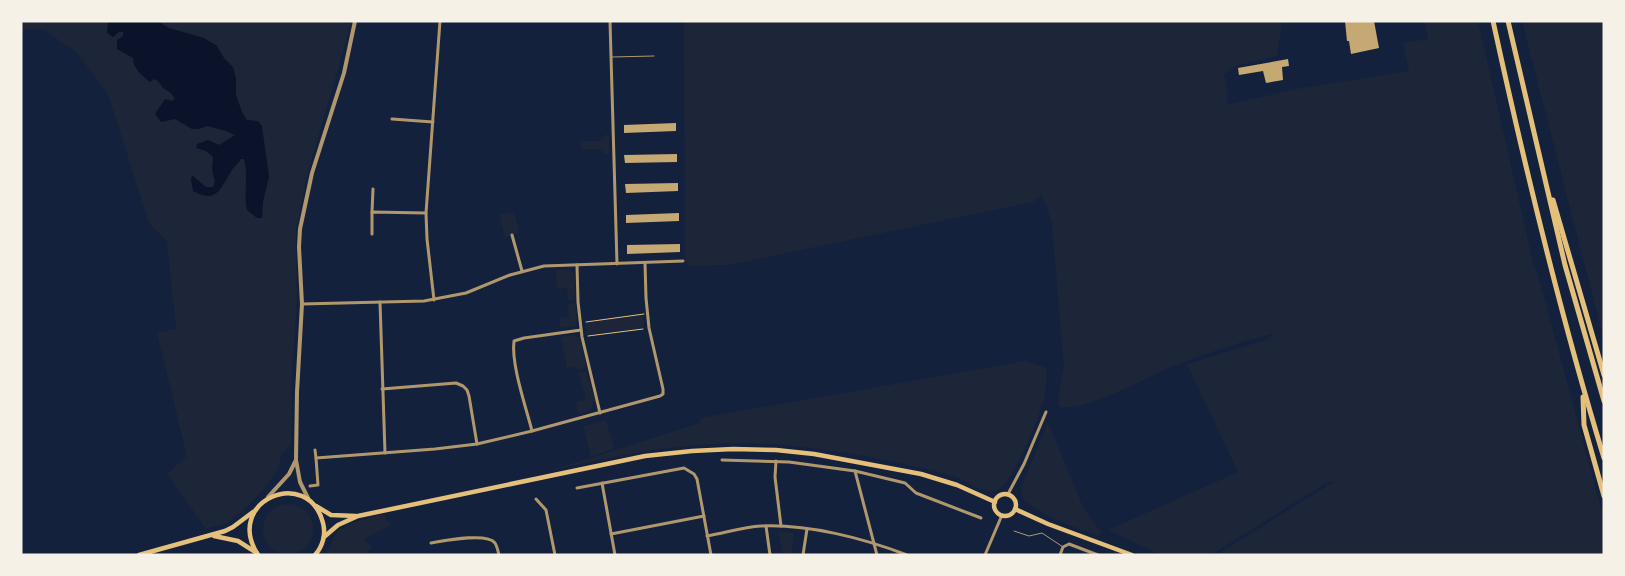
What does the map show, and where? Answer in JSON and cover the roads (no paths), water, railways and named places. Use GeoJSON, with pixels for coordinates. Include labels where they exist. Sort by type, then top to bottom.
{"type":"FeatureCollection","features":[{"type":"Feature","properties":{"kind":"highway"},"geometry":{"type":"LineString","coordinates":[[1493,21],[1524,158],[1582,388],[1604,458]]}},
{"type":"Feature","properties":{"kind":"highway"},"geometry":{"type":"LineString","coordinates":[[1508,21],[1565,265],[1604,402]]}},
{"type":"Feature","properties":{"kind":"highway"},"geometry":{"type":"LineString","coordinates":[[1539,154],[1604,376]]}},
{"type":"Feature","properties":{"kind":"highway"},"geometry":{"type":"LineString","coordinates":[[1582,388],[1584,426],[1604,496]]}},
{"type":"Feature","properties":{"kind":"main road"},"geometry":{"type":"LineString","coordinates":[[315,506],[336,516],[358,516],[645,456],[733,449],[776,450],[814,454],[922,474],[957,485],[995,502]]}},
{"type":"Feature","properties":{"kind":"main road"},"geometry":{"type":"LineString","coordinates":[[139,555],[210,536],[233,527],[268,497],[291,493],[308,498],[315,506],[322,520],[325,529],[318,553]]}},
{"type":"Feature","properties":{"kind":"main road"},"geometry":{"type":"LineString","coordinates":[[1002,494],[1008,494],[1016,502],[1015,509],[1011,514],[1002,515],[995,508],[995,502],[1002,494]]}},
{"type":"Feature","properties":{"kind":"main road"},"geometry":{"type":"LineString","coordinates":[[256,509],[250,524],[250,532],[258,554]]}},
{"type":"Feature","properties":{"kind":"main road"},"geometry":{"type":"LineString","coordinates":[[1015,509],[1048,524],[1132,555]]}},
{"type":"Feature","properties":{"kind":"main road"},"geometry":{"type":"LineString","coordinates":[[324,537],[338,525],[358,516]]}},
{"type":"Feature","properties":{"kind":"main road"},"geometry":{"type":"LineString","coordinates":[[210,536],[223,536],[238,540],[258,554]]}},
{"type":"Feature","properties":{"kind":"street"},"geometry":{"type":"LineString","coordinates":[[308,498],[300,482],[296,460],[297,392],[302,304],[300,229],[312,174],[344,73],[355,21]]}},
{"type":"Feature","properties":{"kind":"street"},"geometry":{"type":"LineString","coordinates":[[434,300],[426,213],[440,21]]}},
{"type":"Feature","properties":{"kind":"street"},"geometry":{"type":"LineString","coordinates":[[610,21],[617,264]]}},
{"type":"Feature","properties":{"kind":"street"},"geometry":{"type":"LineString","coordinates":[[392,118],[433,122]]}},
{"type":"Feature","properties":{"kind":"street"},"geometry":{"type":"LineString","coordinates":[[372,234],[373,189]]}},
{"type":"Feature","properties":{"kind":"street"},"geometry":{"type":"LineString","coordinates":[[372,212],[426,213]]}},
{"type":"Feature","properties":{"kind":"street"},"geometry":{"type":"LineString","coordinates":[[512,235],[522,271]]}},
{"type":"Feature","properties":{"kind":"street"},"geometry":{"type":"LineString","coordinates":[[302,304],[434,300],[466,293],[522,271],[544,266],[683,261]]}},
{"type":"Feature","properties":{"kind":"street"},"geometry":{"type":"LineString","coordinates":[[316,458],[477,444],[660,396],[663,394],[663,385],[649,328],[645,263]]}},
{"type":"Feature","properties":{"kind":"street"},"geometry":{"type":"LineString","coordinates":[[577,265],[582,337],[600,413]]}},
{"type":"Feature","properties":{"kind":"street"},"geometry":{"type":"LineString","coordinates":[[380,302],[385,453]]}},
{"type":"Feature","properties":{"kind":"street"},"geometry":{"type":"LineString","coordinates":[[532,431],[518,378],[514,341],[581,330]]}},
{"type":"Feature","properties":{"kind":"street"},"geometry":{"type":"LineString","coordinates":[[382,389],[410,388],[450,382],[463,386],[469,396],[477,444]]}},
{"type":"Feature","properties":{"kind":"street"},"geometry":{"type":"LineString","coordinates":[[1008,494],[1024,464],[1046,412]]}},
{"type":"Feature","properties":{"kind":"street"},"geometry":{"type":"LineString","coordinates":[[310,486],[318,485],[316,450]]}},
{"type":"Feature","properties":{"kind":"street"},"geometry":{"type":"LineString","coordinates":[[268,497],[289,474],[296,460]]}},
{"type":"Feature","properties":{"kind":"street"},"geometry":{"type":"LineString","coordinates":[[722,460],[776,461],[855,471],[905,483],[916,493],[981,518]]}},
{"type":"Feature","properties":{"kind":"street"},"geometry":{"type":"LineString","coordinates":[[776,461],[775,477],[781,526]]}},
{"type":"Feature","properties":{"kind":"street"},"geometry":{"type":"LineString","coordinates":[[577,488],[684,468],[689,470],[697,479],[711,555]]}},
{"type":"Feature","properties":{"kind":"street"},"geometry":{"type":"LineString","coordinates":[[855,471],[877,555]]}},
{"type":"Feature","properties":{"kind":"street"},"geometry":{"type":"LineString","coordinates":[[602,483],[615,555]]}},
{"type":"Feature","properties":{"kind":"street"},"geometry":{"type":"LineString","coordinates":[[536,499],[546,510],[555,555]]}},
{"type":"Feature","properties":{"kind":"street"},"geometry":{"type":"LineString","coordinates":[[985,555],[1002,515]]}},
{"type":"Feature","properties":{"kind":"street"},"geometry":{"type":"LineString","coordinates":[[611,534],[704,516]]}},
{"type":"Feature","properties":{"kind":"street"},"geometry":{"type":"LineString","coordinates":[[766,526],[770,555]]}},
{"type":"Feature","properties":{"kind":"street"},"geometry":{"type":"LineString","coordinates":[[707,536],[766,526],[781,526],[807,529],[874,544],[908,555]]}},
{"type":"Feature","properties":{"kind":"street"},"geometry":{"type":"LineString","coordinates":[[803,555],[807,529]]}},
{"type":"Feature","properties":{"kind":"street"},"geometry":{"type":"LineString","coordinates":[[431,543],[460,538],[485,538],[495,543],[499,555]]}},
{"type":"Feature","properties":{"kind":"street"},"geometry":{"type":"LineString","coordinates":[[1060,555],[1063,547],[1071,545],[1098,555]]}},
{"type":"Feature","properties":{"kind":"lane"},"geometry":{"type":"LineString","coordinates":[[611,57],[654,56]]}},
{"type":"Feature","properties":{"kind":"lane"},"geometry":{"type":"LineString","coordinates":[[1014,531],[1028,536],[1042,533],[1063,547]]}}]}
